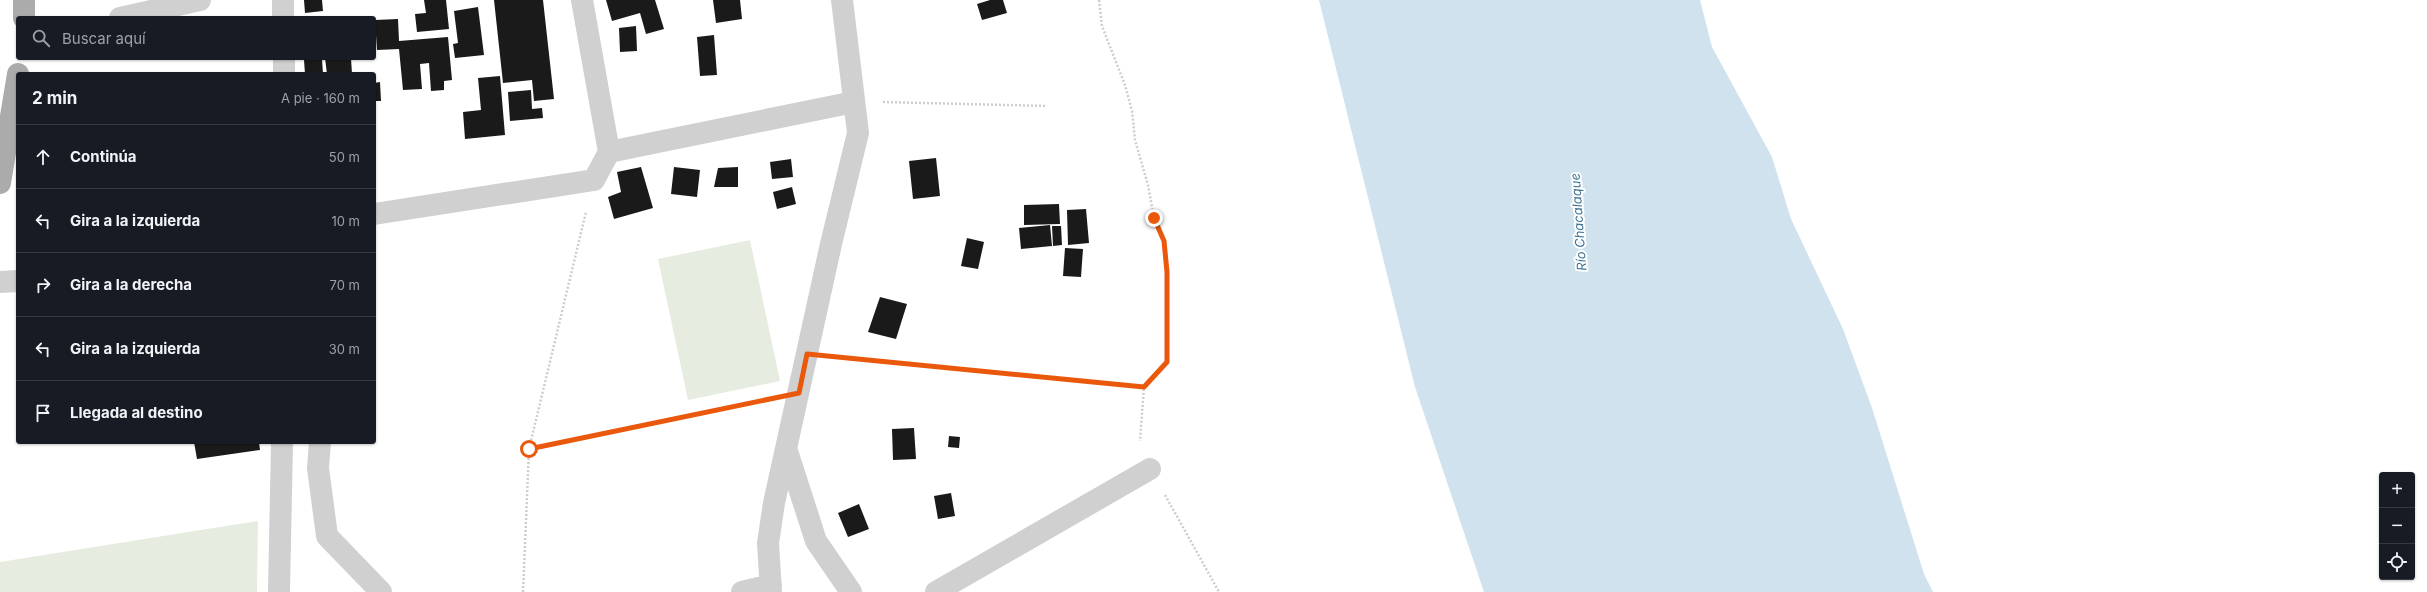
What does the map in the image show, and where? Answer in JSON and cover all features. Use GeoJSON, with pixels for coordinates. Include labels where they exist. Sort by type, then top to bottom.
{"type":"FeatureCollection","features":[{"type":"Feature","properties":{"kind":"main road"},"geometry":{"type":"LineString","coordinates":[[24,0],[24,16]]}},
{"type":"Feature","properties":{"kind":"main road"},"geometry":{"type":"LineString","coordinates":[[18,72],[21,60]]}},
{"type":"Feature","properties":{"kind":"main road"},"geometry":{"type":"LineString","coordinates":[[0,184],[16,86]]}},
{"type":"Feature","properties":{"kind":"street"},"geometry":{"type":"LineString","coordinates":[[129,16],[200,0]]}},
{"type":"Feature","properties":{"kind":"street"},"geometry":{"type":"LineString","coordinates":[[283,0],[283,16]]}},
{"type":"Feature","properties":{"kind":"street"},"geometry":{"type":"LineString","coordinates":[[376,214],[594,180],[609,152],[582,0]]}},
{"type":"Feature","properties":{"kind":"street"},"geometry":{"type":"LineString","coordinates":[[742,592],[771,588],[768,543],[786,449],[831,244],[858,133],[842,0]]}},
{"type":"Feature","properties":{"kind":"street"},"geometry":{"type":"LineString","coordinates":[[284,60],[284,72]]}},
{"type":"Feature","properties":{"kind":"street"},"geometry":{"type":"LineString","coordinates":[[609,152],[854,102]]}},
{"type":"Feature","properties":{"kind":"street"},"geometry":{"type":"LineString","coordinates":[[0,282],[16,281]]}},
{"type":"Feature","properties":{"kind":"street"},"geometry":{"type":"LineString","coordinates":[[279,592],[282,444]]}},
{"type":"Feature","properties":{"kind":"street"},"geometry":{"type":"LineString","coordinates":[[320,444],[318,468],[327,536],[381,592]]}},
{"type":"Feature","properties":{"kind":"street"},"geometry":{"type":"LineString","coordinates":[[786,449],[816,541],[838,570],[851,592]]}},
{"type":"Feature","properties":{"kind":"street"},"geometry":{"type":"LineString","coordinates":[[936,592],[1150,469]]}},
{"type":"Feature","properties":{"kind":"path"},"geometry":{"type":"LineString","coordinates":[[1099,0],[1102,26],[1125,85],[1132,111],[1135,140],[1148,185],[1154,218],[1164,241],[1167,272],[1167,362],[1144,387],[1139,451],[1219,592]]}},
{"type":"Feature","properties":{"kind":"path"},"geometry":{"type":"LineString","coordinates":[[854,102],[1047,106]]}},
{"type":"Feature","properties":{"kind":"path"},"geometry":{"type":"LineString","coordinates":[[522,592],[529,449],[594,180]]}},
{"type":"Feature","properties":{"kind":"path"},"geometry":{"type":"LineString","coordinates":[[807,354],[1144,387]]}},
{"type":"Feature","properties":{"kind":"path"},"geometry":{"type":"LineString","coordinates":[[529,449],[799,393]]}},
{"type":"Feature","properties":{"kind":"shaded area"},"geometry":{"type":"Polygon","coordinates":[[[750,240],[780,381],[688,400],[658,259],[750,240]]]}},
{"type":"Feature","properties":{"kind":"shaded area"},"geometry":{"type":"Polygon","coordinates":[[[258,521],[257,592],[0,592],[0,562],[258,521]]]}},
{"type":"Feature","properties":{"kind":"water","name":"Río Chacalaque"},"geometry":{"type":"Polygon","coordinates":[[[1319,0],[1700,0],[1712,47],[1772,157],[1791,219],[1843,329],[1872,408],[1924,574],[1933,592],[1484,592],[1415,387],[1319,0]]]}},
{"type":"Feature","properties":{"kind":"building"},"geometry":{"type":"Polygon","coordinates":[[[304,0],[322,0],[323,11],[305,13],[304,0]]]}},
{"type":"Feature","properties":{"kind":"building"},"geometry":{"type":"Polygon","coordinates":[[[424,0],[446,0],[449,29],[417,32],[415,14],[426,13],[424,0]]]}},
{"type":"Feature","properties":{"kind":"building"},"geometry":{"type":"Polygon","coordinates":[[[494,0],[543,0],[554,99],[534,101],[532,80],[503,83],[494,0]]]}},
{"type":"Feature","properties":{"kind":"building"},"geometry":{"type":"Polygon","coordinates":[[[606,0],[655,0],[664,29],[646,34],[640,13],[612,21],[606,0]]]}},
{"type":"Feature","properties":{"kind":"building"},"geometry":{"type":"Polygon","coordinates":[[[713,0],[740,0],[742,19],[716,23],[713,0]]]}},
{"type":"Feature","properties":{"kind":"building"},"geometry":{"type":"Polygon","coordinates":[[[990,0],[1003,0],[1007,13],[982,20],[977,4],[990,0]]]}},
{"type":"Feature","properties":{"kind":"building"},"geometry":{"type":"Polygon","coordinates":[[[478,7],[484,55],[455,58],[453,44],[458,43],[454,11],[478,7]]]}},
{"type":"Feature","properties":{"kind":"building"},"geometry":{"type":"Polygon","coordinates":[[[398,19],[399,41],[448,37],[452,80],[444,81],[444,90],[431,91],[429,63],[420,64],[422,89],[403,90],[399,49],[377,50],[376,20],[398,19]]]}},
{"type":"Feature","properties":{"kind":"building"},"geometry":{"type":"Polygon","coordinates":[[[636,26],[637,51],[620,52],[619,28],[636,26]]]}},
{"type":"Feature","properties":{"kind":"building"},"geometry":{"type":"Polygon","coordinates":[[[714,35],[717,75],[700,76],[697,37],[714,35]]]}},
{"type":"Feature","properties":{"kind":"building"},"geometry":{"type":"Polygon","coordinates":[[[304,60],[322,60],[323,72],[305,72],[304,60]]]}},
{"type":"Feature","properties":{"kind":"building"},"geometry":{"type":"Polygon","coordinates":[[[325,60],[351,60],[352,72],[327,72],[325,60]]]}},
{"type":"Feature","properties":{"kind":"building"},"geometry":{"type":"Polygon","coordinates":[[[500,76],[505,135],[465,139],[463,112],[481,110],[478,78],[500,76]]]}},
{"type":"Feature","properties":{"kind":"building"},"geometry":{"type":"Polygon","coordinates":[[[380,82],[381,101],[376,101],[376,83],[380,82]]]}},
{"type":"Feature","properties":{"kind":"building"},"geometry":{"type":"Polygon","coordinates":[[[531,90],[532,109],[542,108],[543,118],[510,121],[508,92],[531,90]]]}},
{"type":"Feature","properties":{"kind":"building"},"geometry":{"type":"Polygon","coordinates":[[[936,158],[940,196],[913,199],[909,161],[936,158]]]}},
{"type":"Feature","properties":{"kind":"building"},"geometry":{"type":"Polygon","coordinates":[[[791,159],[793,177],[772,179],[770,162],[791,159]]]}},
{"type":"Feature","properties":{"kind":"building"},"geometry":{"type":"Polygon","coordinates":[[[641,167],[653,208],[614,219],[608,197],[621,192],[617,172],[641,167]]]}},
{"type":"Feature","properties":{"kind":"building"},"geometry":{"type":"Polygon","coordinates":[[[674,167],[700,170],[697,197],[671,194],[674,167]]]}},
{"type":"Feature","properties":{"kind":"building"},"geometry":{"type":"Polygon","coordinates":[[[738,167],[738,187],[714,187],[718,168],[738,167]]]}},
{"type":"Feature","properties":{"kind":"building"},"geometry":{"type":"Polygon","coordinates":[[[792,187],[796,204],[777,209],[773,192],[792,187]]]}},
{"type":"Feature","properties":{"kind":"building"},"geometry":{"type":"Polygon","coordinates":[[[1059,204],[1060,224],[1024,225],[1024,205],[1059,204]]]}},
{"type":"Feature","properties":{"kind":"building"},"geometry":{"type":"Polygon","coordinates":[[[1086,209],[1089,243],[1068,245],[1067,210],[1086,209]]]}},
{"type":"Feature","properties":{"kind":"building"},"geometry":{"type":"Polygon","coordinates":[[[1050,225],[1052,246],[1021,249],[1019,228],[1050,225]]]}},
{"type":"Feature","properties":{"kind":"building"},"geometry":{"type":"Polygon","coordinates":[[[1052,226],[1061,226],[1062,245],[1053,246],[1052,226]]]}},
{"type":"Feature","properties":{"kind":"building"},"geometry":{"type":"Polygon","coordinates":[[[967,238],[984,242],[978,269],[961,266],[967,238]]]}},
{"type":"Feature","properties":{"kind":"building"},"geometry":{"type":"Polygon","coordinates":[[[1065,248],[1083,249],[1081,277],[1063,276],[1065,248]]]}},
{"type":"Feature","properties":{"kind":"building"},"geometry":{"type":"Polygon","coordinates":[[[880,297],[907,304],[896,339],[868,332],[880,297]]]}},
{"type":"Feature","properties":{"kind":"building"},"geometry":{"type":"Polygon","coordinates":[[[914,428],[916,459],[893,460],[892,429],[914,428]]]}},
{"type":"Feature","properties":{"kind":"building"},"geometry":{"type":"Polygon","coordinates":[[[949,436],[960,437],[959,448],[948,447],[949,436]]]}},
{"type":"Feature","properties":{"kind":"building"},"geometry":{"type":"Polygon","coordinates":[[[194,444],[259,444],[260,450],[197,459],[194,444]]]}},
{"type":"Feature","properties":{"kind":"building"},"geometry":{"type":"Polygon","coordinates":[[[951,493],[955,516],[938,519],[934,496],[951,493]]]}},
{"type":"Feature","properties":{"kind":"building"},"geometry":{"type":"Polygon","coordinates":[[[859,504],[869,529],[848,537],[838,513],[859,504]]]}},
{"type":"Feature","properties":{"kind":"route"},"geometry":{"type":"LineString","coordinates":[[529,449],[799,393],[807,354],[1144,387],[1167,362],[1167,272],[1164,241],[1154,218]]}}]}
